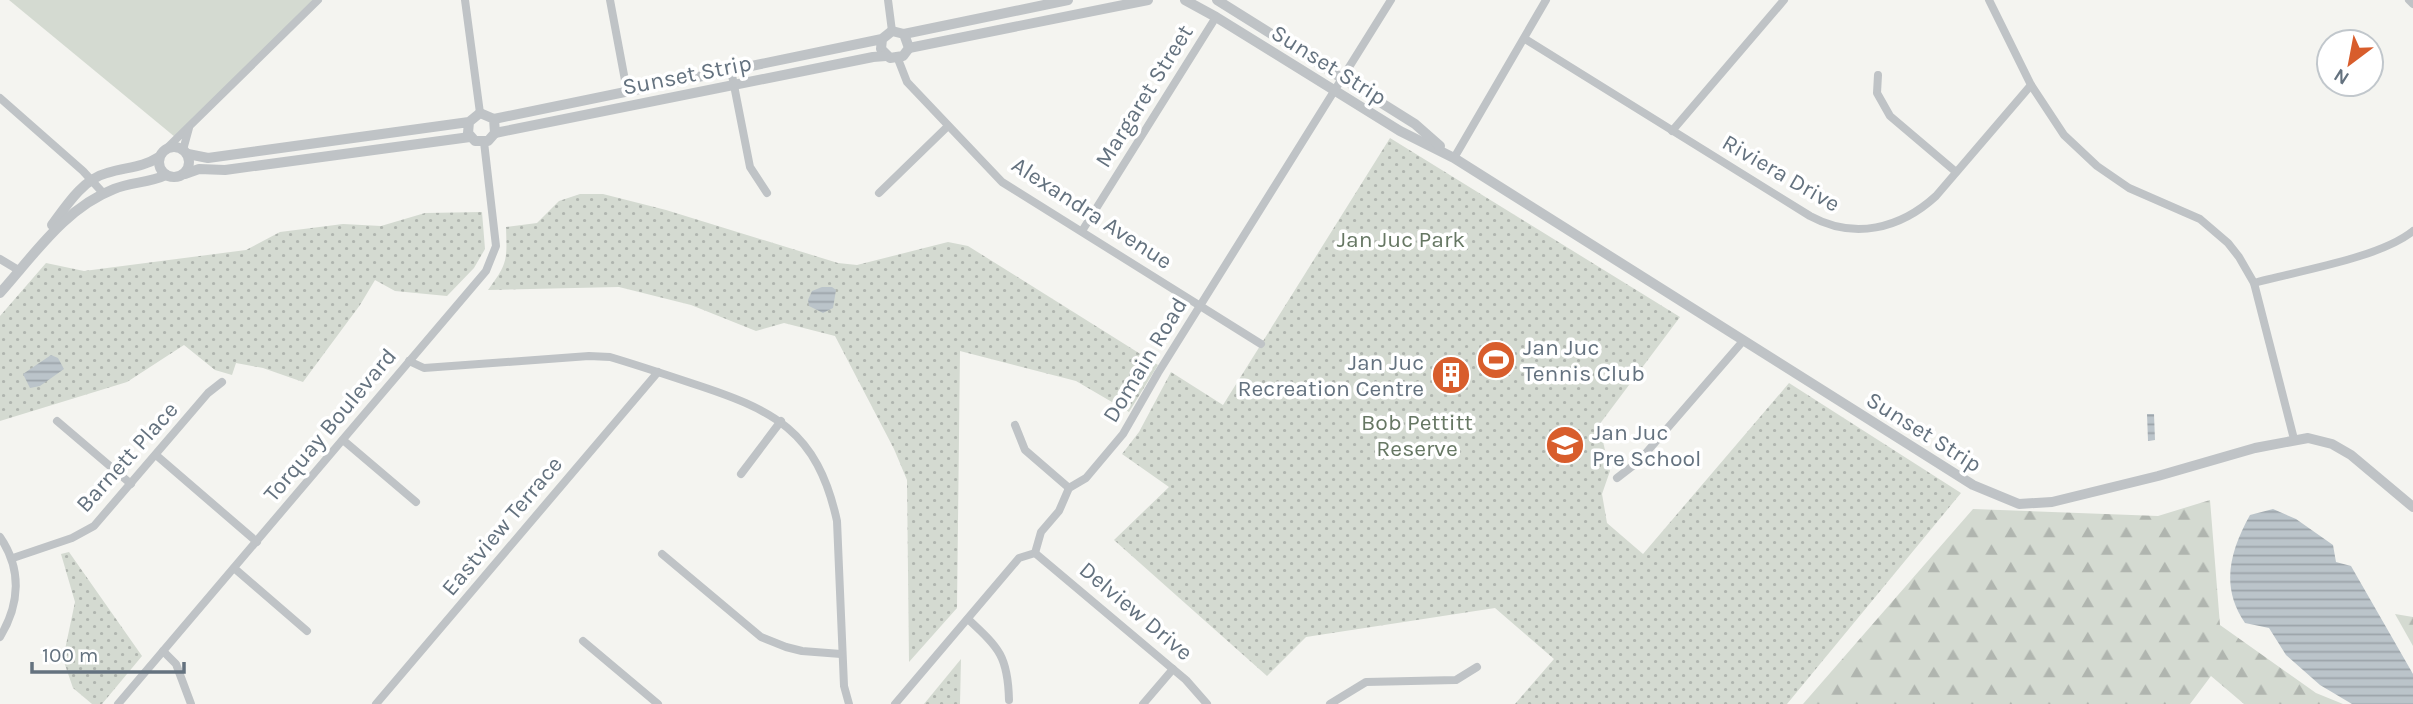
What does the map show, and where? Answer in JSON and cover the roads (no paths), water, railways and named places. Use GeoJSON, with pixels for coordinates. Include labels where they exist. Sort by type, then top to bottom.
{"type":"FeatureCollection","features":[{"type":"Feature","properties":{"kind":"street"},"geometry":{"type":"LineString","coordinates":[[318,0],[162,153],[160,169],[166,175],[175,177],[193,170],[225,170],[470,137],[484,142]]}},
{"type":"Feature","properties":{"kind":"street"},"geometry":{"type":"LineString","coordinates":[[465,0],[480,113]]}},
{"type":"Feature","properties":{"kind":"street"},"geometry":{"type":"LineString","coordinates":[[610,0],[627,91]]}},
{"type":"Feature","properties":{"kind":"street"},"geometry":{"type":"LineString","coordinates":[[888,0],[892,31],[904,34],[1030,4],[1068,0]]}},
{"type":"Feature","properties":{"kind":"street"},"geometry":{"type":"LineString","coordinates":[[898,59],[909,48],[1148,0]]}},
{"type":"Feature","properties":{"kind":"street","name":"Sunset Strip"},"geometry":{"type":"LineString","coordinates":[[1185,0],[1400,131],[1454,158],[1973,485],[2019,504],[2052,502],[2294,439],[2308,438],[2342,449],[2361,461],[2413,507]]}},
{"type":"Feature","properties":{"kind":"street","name":"Sunset Strip"},"geometry":{"type":"LineString","coordinates":[[1217,0],[1415,124],[1454,158]]}},
{"type":"Feature","properties":{"kind":"street","name":"Domain Road"},"geometry":{"type":"LineString","coordinates":[[1035,553],[1041,532],[1059,511],[1069,488],[1086,478],[1123,434],[1391,0]]}},
{"type":"Feature","properties":{"kind":"street"},"geometry":{"type":"LineString","coordinates":[[1454,158],[1546,0]]}},
{"type":"Feature","properties":{"kind":"street"},"geometry":{"type":"LineString","coordinates":[[1672,131],[1784,0]]}},
{"type":"Feature","properties":{"kind":"street"},"geometry":{"type":"LineString","coordinates":[[1989,0],[2031,85],[2052,119],[2078,150],[2129,188],[2200,219],[2228,243],[2248,270],[2254,282],[2294,439]]}},
{"type":"Feature","properties":{"kind":"street"},"geometry":{"type":"LineString","coordinates":[[2409,0],[2413,4]]}},
{"type":"Feature","properties":{"kind":"street","name":"Margaret Street"},"geometry":{"type":"LineString","coordinates":[[1082,231],[1216,17]]}},
{"type":"Feature","properties":{"kind":"street","name":"Sunset Strip"},"geometry":{"type":"LineString","coordinates":[[494,119],[881,39],[892,31]]}},
{"type":"Feature","properties":{"kind":"street"},"geometry":{"type":"LineString","coordinates":[[904,34],[909,48]]}},
{"type":"Feature","properties":{"kind":"street"},"geometry":{"type":"LineString","coordinates":[[881,39],[881,48],[886,56]]}},
{"type":"Feature","properties":{"kind":"street","name":"Riviera Drive"},"geometry":{"type":"LineString","coordinates":[[1525,39],[1810,216],[1834,227],[1871,229],[1908,217],[1936,196],[2031,85]]}},
{"type":"Feature","properties":{"kind":"street","name":"Sunset Strip"},"geometry":{"type":"LineString","coordinates":[[484,142],[495,133],[873,57],[898,59]]}},
{"type":"Feature","properties":{"kind":"street","name":"Alexandra Avenue"},"geometry":{"type":"LineString","coordinates":[[898,59],[907,82],[1002,182],[1261,344]]}},
{"type":"Feature","properties":{"kind":"street"},"geometry":{"type":"LineString","coordinates":[[731,70],[750,167],[767,193]]}},
{"type":"Feature","properties":{"kind":"street"},"geometry":{"type":"LineString","coordinates":[[1878,75],[1877,93],[1890,116],[1956,172]]}},
{"type":"Feature","properties":{"kind":"street"},"geometry":{"type":"LineString","coordinates":[[0,98],[92,179],[104,194]]}},
{"type":"Feature","properties":{"kind":"street"},"geometry":{"type":"LineString","coordinates":[[480,113],[494,119],[495,133]]}},
{"type":"Feature","properties":{"kind":"street"},"geometry":{"type":"LineString","coordinates":[[19,271],[61,213],[92,179],[104,173],[149,163],[174,146],[208,158],[469,122],[480,113]]}},
{"type":"Feature","properties":{"kind":"street"},"geometry":{"type":"LineString","coordinates":[[185,174],[189,166],[185,152],[185,136],[192,122]]}},
{"type":"Feature","properties":{"kind":"street"},"geometry":{"type":"LineString","coordinates":[[469,122],[470,137]]}},
{"type":"Feature","properties":{"kind":"street"},"geometry":{"type":"LineString","coordinates":[[879,193],[948,126]]}},
{"type":"Feature","properties":{"kind":"street","name":"Torquay Boulevard"},"geometry":{"type":"LineString","coordinates":[[118,704],[486,271],[494,254],[495,224],[484,142]]}},
{"type":"Feature","properties":{"kind":"street"},"geometry":{"type":"LineString","coordinates":[[0,293],[61,223],[84,205],[129,184],[156,180],[166,175]]}},
{"type":"Feature","properties":{"kind":"street"},"geometry":{"type":"LineString","coordinates":[[2254,282],[2364,254],[2391,245],[2413,231]]}},
{"type":"Feature","properties":{"kind":"street"},"geometry":{"type":"LineString","coordinates":[[0,259],[19,271]]}},
{"type":"Feature","properties":{"kind":"street"},"geometry":{"type":"LineString","coordinates":[[1617,478],[1639,461],[1742,341]]}},
{"type":"Feature","properties":{"kind":"street"},"geometry":{"type":"LineString","coordinates":[[409,362],[424,368],[600,356],[658,372],[752,404],[781,421],[816,462],[834,504],[837,521],[841,654],[849,704]]}},
{"type":"Feature","properties":{"kind":"street","name":"Eastview Terrace"},"geometry":{"type":"LineString","coordinates":[[376,704],[658,372]]}},
{"type":"Feature","properties":{"kind":"street","name":"Barnett Place"},"geometry":{"type":"LineString","coordinates":[[13,558],[83,533],[105,514],[208,393],[222,382]]}},
{"type":"Feature","properties":{"kind":"street"},"geometry":{"type":"LineString","coordinates":[[57,421],[131,484]]}},
{"type":"Feature","properties":{"kind":"street"},"geometry":{"type":"LineString","coordinates":[[741,474],[781,421]]}},
{"type":"Feature","properties":{"kind":"street"},"geometry":{"type":"LineString","coordinates":[[1015,425],[1025,450],[1069,488]]}},
{"type":"Feature","properties":{"kind":"street"},"geometry":{"type":"LineString","coordinates":[[343,440],[416,502]]}},
{"type":"Feature","properties":{"kind":"street"},"geometry":{"type":"LineString","coordinates":[[156,455],[257,542]]}},
{"type":"Feature","properties":{"kind":"street"},"geometry":{"type":"LineString","coordinates":[[0,537],[13,558],[15,571],[13,611],[0,637]]}},
{"type":"Feature","properties":{"kind":"street"},"geometry":{"type":"LineString","coordinates":[[895,704],[1019,558],[1035,553]]}},
{"type":"Feature","properties":{"kind":"street","name":"Delview Drive"},"geometry":{"type":"LineString","coordinates":[[1035,553],[1173,668],[1207,704]]}},
{"type":"Feature","properties":{"kind":"street"},"geometry":{"type":"LineString","coordinates":[[662,554],[761,637],[803,652],[841,654]]}},
{"type":"Feature","properties":{"kind":"street"},"geometry":{"type":"LineString","coordinates":[[234,568],[307,631]]}},
{"type":"Feature","properties":{"kind":"street"},"geometry":{"type":"LineString","coordinates":[[968,619],[988,637],[1002,655],[1009,675],[1009,700]]}},
{"type":"Feature","properties":{"kind":"street"},"geometry":{"type":"LineString","coordinates":[[583,641],[658,704]]}},
{"type":"Feature","properties":{"kind":"street"},"geometry":{"type":"LineString","coordinates":[[163,651],[176,664],[191,704]]}},
{"type":"Feature","properties":{"kind":"street"},"geometry":{"type":"LineString","coordinates":[[1329,704],[1366,682],[1456,680],[1477,667]]}},
{"type":"Feature","properties":{"kind":"street"},"geometry":{"type":"LineString","coordinates":[[1143,704],[1173,668]]}},
{"type":"Feature","properties":{"kind":"place","name":"Jan Juc Tennis Club"},"geometry":{"type":"Point","coordinates":[1496,360]}},
{"type":"Feature","properties":{"kind":"place","name":"Jan Juc Recreation Centre"},"geometry":{"type":"Point","coordinates":[1451,375]}},
{"type":"Feature","properties":{"kind":"place","name":"Jan Juc Pre School"},"geometry":{"type":"Point","coordinates":[1565,445]}},
{"type":"Feature","properties":{"kind":"park label","name":"Jan Juc Park"},"geometry":{"type":"Point","coordinates":[1401,239]}},
{"type":"Feature","properties":{"kind":"park label","name":"Bob Pettitt Reserve"},"geometry":{"type":"Point","coordinates":[1417,435]}}]}
